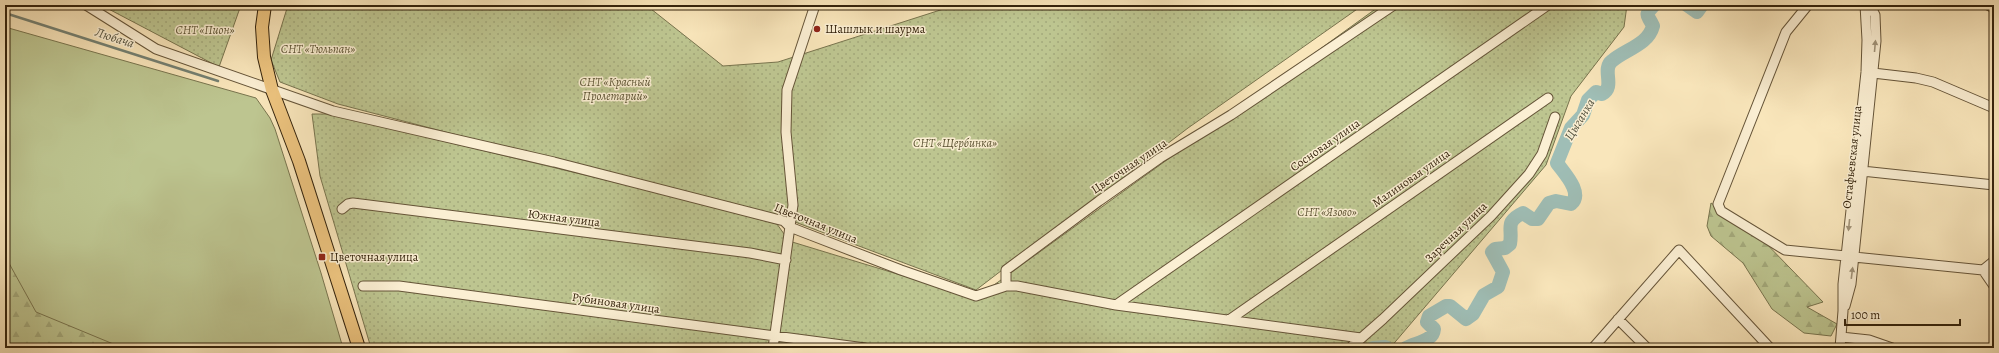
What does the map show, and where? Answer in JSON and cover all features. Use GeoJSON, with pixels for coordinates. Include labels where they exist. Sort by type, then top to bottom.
{"type":"FeatureCollection","features":[{"type":"Feature","properties":{"kind":"main road"},"geometry":{"type":"LineString","coordinates":[[265,5],[262,27],[264,57],[272,90],[299,161],[359,348]]}},
{"type":"Feature","properties":{"kind":"street","name":"Цветочная улица"},"geometry":{"type":"LineString","coordinates":[[86,5],[156,49],[333,111],[554,162],[784,221],[790,227],[901,270],[976,296],[1006,286],[1006,270],[1099,201],[1160,158],[1231,115],[1394,5]]}},
{"type":"Feature","properties":{"kind":"street"},"geometry":{"type":"LineString","coordinates":[[773,348],[793,205],[786,132],[787,90],[815,5]]}},
{"type":"Feature","properties":{"kind":"street","name":"Сосновая улица"},"geometry":{"type":"LineString","coordinates":[[1116,305],[1548,5]]}},
{"type":"Feature","properties":{"kind":"street"},"geometry":{"type":"LineString","coordinates":[[1808,5],[1786,32],[1718,204],[1721,211],[1785,250],[1983,270],[1994,261]]}},
{"type":"Feature","properties":{"kind":"street","name":"Остафьевская улица"},"geometry":{"type":"LineString","coordinates":[[1850,256],[1866,72],[1867,40],[1865,5]]}},
{"type":"Feature","properties":{"kind":"street","name":"Остафьевская улица"},"geometry":{"type":"LineString","coordinates":[[1840,348],[1843,311],[1842,296],[1850,256],[1862,171],[1873,73],[1876,27],[1875,15],[1870,5]]}},
{"type":"Feature","properties":{"kind":"street"},"geometry":{"type":"LineString","coordinates":[[1988,5],[1994,8]]}},
{"type":"Feature","properties":{"kind":"street"},"geometry":{"type":"LineString","coordinates":[[1873,73],[1916,78],[1932,82],[1994,108]]}},
{"type":"Feature","properties":{"kind":"street","name":"Малиновая улица"},"geometry":{"type":"LineString","coordinates":[[1229,320],[1548,98]]}},
{"type":"Feature","properties":{"kind":"street","name":"Заречная улица"},"geometry":{"type":"LineString","coordinates":[[1350,348],[1492,216],[1529,174],[1542,154],[1555,116]]}},
{"type":"Feature","properties":{"kind":"street"},"geometry":{"type":"LineString","coordinates":[[1862,171],[1994,185]]}},
{"type":"Feature","properties":{"kind":"street","name":"Южная улица"},"geometry":{"type":"LineString","coordinates":[[342,210],[348,204],[353,203],[750,253],[786,260]]}},
{"type":"Feature","properties":{"kind":"street"},"geometry":{"type":"LineString","coordinates":[[1593,348],[1679,250],[1770,348]]}},
{"type":"Feature","properties":{"kind":"street"},"geometry":{"type":"LineString","coordinates":[[1983,270],[1994,286]]}},
{"type":"Feature","properties":{"kind":"street","name":"Рубиновая улица"},"geometry":{"type":"LineString","coordinates":[[364,286],[399,286],[865,348]]}},
{"type":"Feature","properties":{"kind":"street"},"geometry":{"type":"LineString","coordinates":[[1006,286],[1018,286],[1116,305],[1361,338]]}},
{"type":"Feature","properties":{"kind":"street"},"geometry":{"type":"LineString","coordinates":[[1618,319],[1647,348]]}},
{"type":"Feature","properties":{"kind":"street"},"geometry":{"type":"LineString","coordinates":[[1841,337],[1869,340],[1892,348]]}},
{"type":"Feature","properties":{"kind":"green space","name":"СНТ «Пион»"},"geometry":{"type":"Polygon","coordinates":[[[101,5],[241,5],[219,67],[101,5]]]}},
{"type":"Feature","properties":{"kind":"green space"},"geometry":{"type":"Polygon","coordinates":[[[288,5],[646,5],[723,66],[778,62],[956,5],[1363,5],[1188,128],[976,290],[779,216],[553,160],[338,104],[280,82],[271,60],[288,5]]]}},
{"type":"Feature","properties":{"kind":"green space","name":"СНТ «Язово»"},"geometry":{"type":"Polygon","coordinates":[[[1381,5],[1627,5],[1624,27],[1571,96],[1546,165],[1390,348],[371,348],[320,176],[312,114],[331,114],[639,188],[777,224],[789,241],[976,298],[1381,5]]]}},
{"type":"Feature","properties":{"kind":"green space"},"geometry":{"type":"Polygon","coordinates":[[[5,27],[256,98],[270,118],[275,129],[321,273],[343,348],[5,348],[5,27]]]}},
{"type":"Feature","properties":{"kind":"green space"},"geometry":{"type":"Polygon","coordinates":[[[1711,203],[1756,233],[1823,302],[1807,307],[1837,324],[1831,336],[1804,333],[1772,309],[1743,263],[1711,236],[1707,226],[1711,203]]]}},
{"type":"Feature","properties":{"kind":"green space"},"geometry":{"type":"Polygon","coordinates":[[[5,256],[36,312],[123,348],[5,348],[5,256]]]}},
{"type":"Feature","properties":{"kind":"waterway","name":"Цыганка"},"geometry":{"type":"LineString","coordinates":[[1406,348],[1431,337],[1434,329],[1427,322],[1429,316],[1446,306],[1450,306],[1466,319],[1473,314],[1484,295],[1498,287],[1503,272],[1492,252],[1495,249],[1505,248],[1510,244],[1510,226],[1513,219],[1523,213],[1532,219],[1538,219],[1549,203],[1556,201],[1571,204],[1574,199],[1574,189],[1557,163],[1571,128],[1583,115],[1588,100],[1596,92],[1602,94],[1606,91],[1608,87],[1609,64],[1646,38],[1653,26],[1648,17],[1648,12],[1654,5]]}},
{"type":"Feature","properties":{"kind":"waterway","name":"Цыганка"},"geometry":{"type":"LineString","coordinates":[[1687,5],[1697,12],[1702,5]]}},
{"type":"Feature","properties":{"kind":"waterway","name":"Любача"},"geometry":{"type":"LineString","coordinates":[[5,13],[218,81]]}},
{"type":"Feature","properties":{"kind":"waterway","name":"Цыганка"},"geometry":{"type":"LineString","coordinates":[[1373,348],[1387,348]]}},
{"type":"Feature","properties":{"kind":"place","name":"Шашлык и шаурма"},"geometry":{"type":"Point","coordinates":[817,29]}},
{"type":"Feature","properties":{"kind":"place","name":"Цветочная улица"},"geometry":{"type":"Point","coordinates":[322,257]}},
{"type":"Feature","properties":{"kind":"park label","name":"СНТ «Тюльпан»"},"geometry":{"type":"Point","coordinates":[318,49]}},
{"type":"Feature","properties":{"kind":"park label","name":"СНТ «Красный Пролетарий»"},"geometry":{"type":"Point","coordinates":[615,89]}},
{"type":"Feature","properties":{"kind":"park label","name":"СНТ «Щербинка»"},"geometry":{"type":"Point","coordinates":[955,143]}}]}
